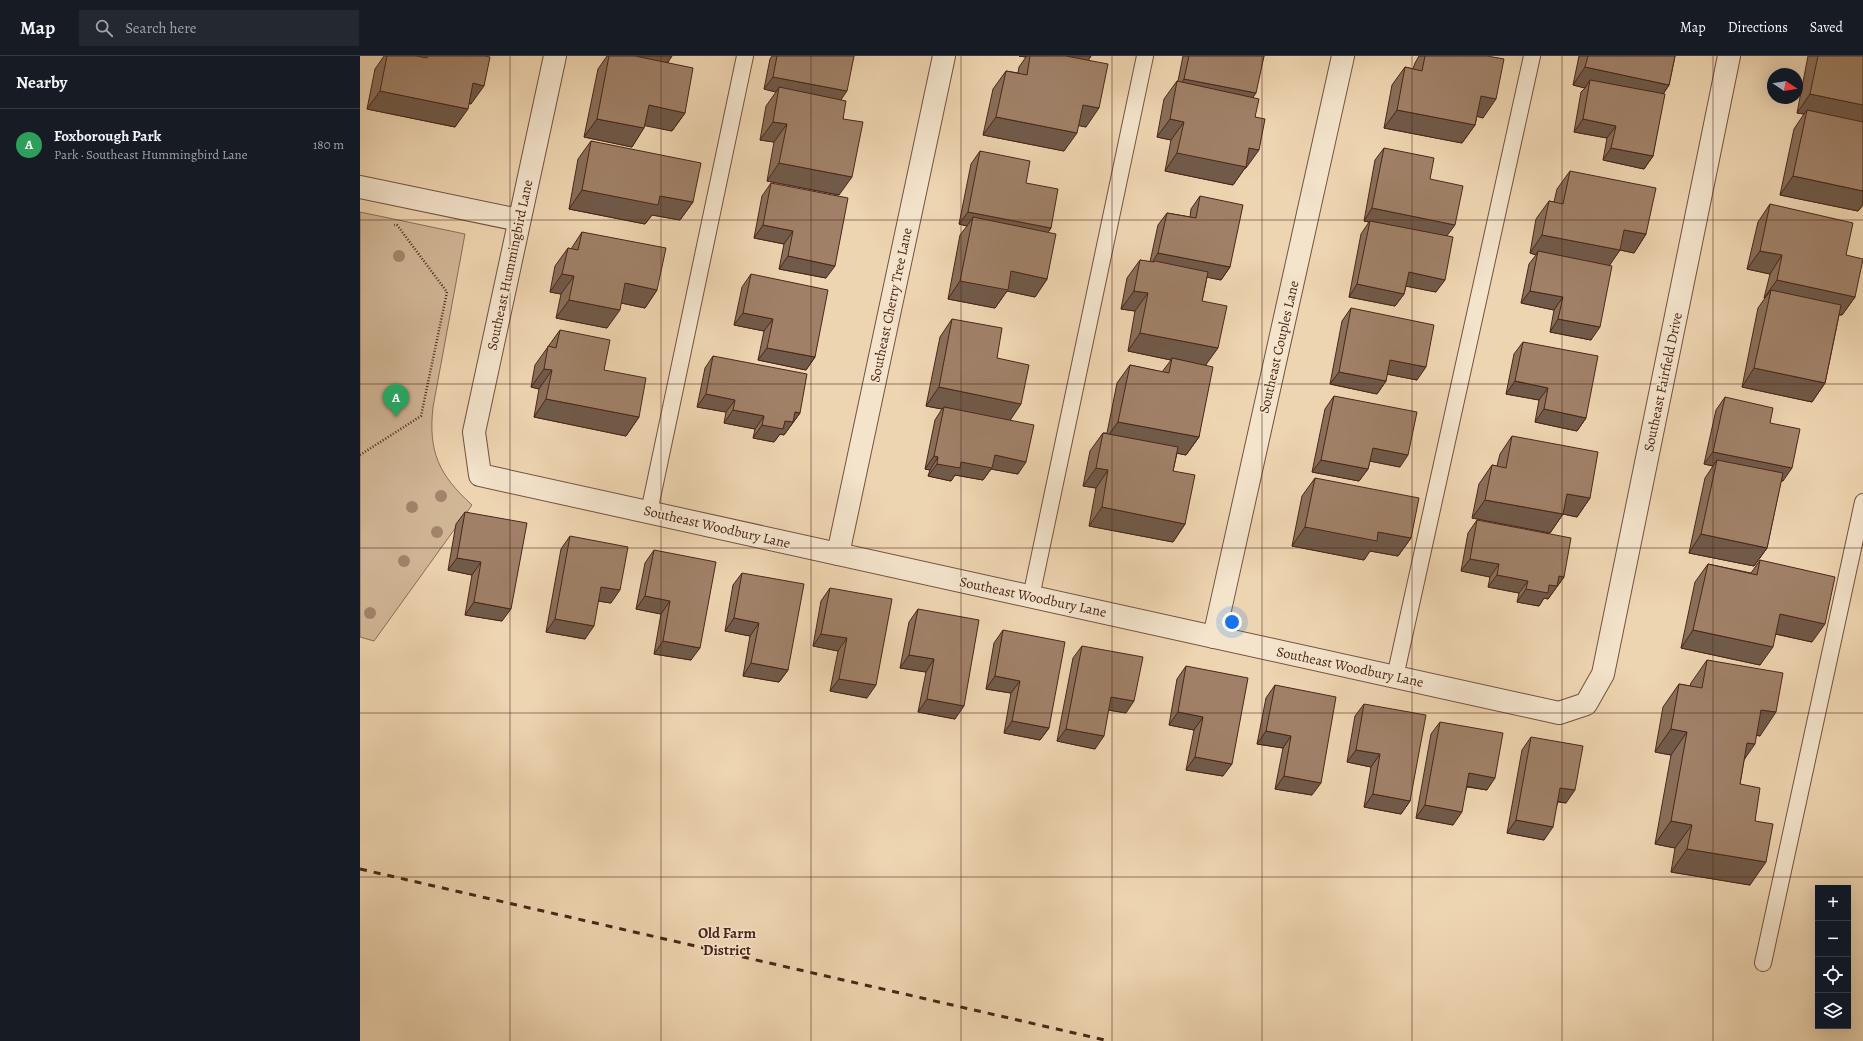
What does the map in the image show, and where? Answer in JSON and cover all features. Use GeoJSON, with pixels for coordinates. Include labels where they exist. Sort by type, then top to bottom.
{"type":"FeatureCollection","features":[{"type":"Feature","properties":{"kind":"street","name":"Southeast Hummingbird Lane"},"geometry":{"type":"LineString","coordinates":[[480,475],[474,432],[555,56]]}},
{"type":"Feature","properties":{"kind":"street","name":"Southeast Cherry Tree Lane"},"geometry":{"type":"LineString","coordinates":[[838,554],[944,56]]}},
{"type":"Feature","properties":{"kind":"street","name":"Southeast Couples Lane"},"geometry":{"type":"LineString","coordinates":[[1214,637],[1343,56]]}},
{"type":"Feature","properties":{"kind":"street","name":"Southeast Fairfield Drive"},"geometry":{"type":"LineString","coordinates":[[1586,704],[1603,674],[1729,56]]}},
{"type":"Feature","properties":{"kind":"street"},"geometry":{"type":"LineString","coordinates":[[360,187],[519,220]]}},
{"type":"Feature","properties":{"kind":"street","name":"Southeast Woodbury Lane"},"geometry":{"type":"LineString","coordinates":[[480,475],[1560,714],[1586,704]]}},
{"type":"Feature","properties":{"kind":"lane"},"geometry":{"type":"LineString","coordinates":[[649,512],[745,56]]}},
{"type":"Feature","properties":{"kind":"lane"},"geometry":{"type":"LineString","coordinates":[[1032,597],[1145,56]]}},
{"type":"Feature","properties":{"kind":"lane"},"geometry":{"type":"LineString","coordinates":[[1395,677],[1532,56]]}},
{"type":"Feature","properties":{"kind":"lane"},"geometry":{"type":"LineString","coordinates":[[1763,963],[1863,502]]}},
{"type":"Feature","properties":{"kind":"path"},"geometry":{"type":"LineString","coordinates":[[360,454],[421,416],[447,292],[397,225],[389,224]]}},
{"type":"Feature","properties":{"kind":"shaded area"},"geometry":{"type":"Polygon","coordinates":[[[360,212],[465,234],[433,407],[432,437],[438,462],[444,473],[451,483],[472,505],[374,641],[360,637],[360,212]]]}},
{"type":"Feature","properties":{"kind":"building"},"geometry":{"type":"Polygon","coordinates":[[[387,56],[416,56],[427,58],[428,56],[490,57],[484,86],[473,83],[468,109],[380,91],[387,56]]]}},
{"type":"Feature","properties":{"kind":"building"},"geometry":{"type":"Polygon","coordinates":[[[609,56],[635,56],[693,68],[685,113],[649,105],[644,128],[597,119],[609,56]]]}},
{"type":"Feature","properties":{"kind":"building"},"geometry":{"type":"Polygon","coordinates":[[[777,56],[854,56],[847,91],[773,77],[777,56]]]}},
{"type":"Feature","properties":{"kind":"building"},"geometry":{"type":"Polygon","coordinates":[[[1030,56],[1066,56],[1108,64],[1099,108],[1083,105],[1077,133],[996,117],[1006,71],[1027,75],[1030,56]]]}},
{"type":"Feature","properties":{"kind":"building"},"geometry":{"type":"Polygon","coordinates":[[[1189,56],[1264,56],[1256,93],[1184,79],[1189,56]]]}},
{"type":"Feature","properties":{"kind":"building"},"geometry":{"type":"Polygon","coordinates":[[[1425,56],[1487,56],[1504,59],[1496,99],[1481,96],[1475,125],[1397,110],[1405,67],[1422,71],[1425,56]]]}},
{"type":"Feature","properties":{"kind":"building"},"geometry":{"type":"Polygon","coordinates":[[[1588,56],[1675,56],[1669,85],[1585,67],[1588,56]]]}},
{"type":"Feature","properties":{"kind":"building"},"geometry":{"type":"Polygon","coordinates":[[[1818,56],[1863,56],[1863,105],[1810,94],[1818,56]]]}},
{"type":"Feature","properties":{"kind":"building"},"geometry":{"type":"Polygon","coordinates":[[[1590,80],[1665,94],[1653,156],[1611,148],[1616,126],[1583,119],[1590,80]]]}},
{"type":"Feature","properties":{"kind":"building"},"geometry":{"type":"Polygon","coordinates":[[[1177,81],[1259,99],[1255,117],[1265,119],[1259,150],[1249,148],[1246,167],[1177,153],[1184,122],[1170,119],[1177,81]]]}},
{"type":"Feature","properties":{"kind":"building"},"geometry":{"type":"Polygon","coordinates":[[[779,87],[846,101],[843,119],[863,122],[852,177],[779,163],[787,124],[773,122],[779,87]]]}},
{"type":"Feature","properties":{"kind":"building"},"geometry":{"type":"Polygon","coordinates":[[[1807,110],[1863,122],[1863,191],[1793,176],[1807,110]]]}},
{"type":"Feature","properties":{"kind":"building"},"geometry":{"type":"Polygon","coordinates":[[[591,141],[701,163],[693,202],[660,196],[658,205],[582,190],[591,141]]]}},
{"type":"Feature","properties":{"kind":"building"},"geometry":{"type":"Polygon","coordinates":[[[1384,148],[1434,158],[1430,179],[1463,186],[1455,225],[1372,208],[1384,148]]]}},
{"type":"Feature","properties":{"kind":"building"},"geometry":{"type":"Polygon","coordinates":[[[980,151],[1030,161],[1026,183],[1058,189],[1051,228],[968,212],[980,151]]]}},
{"type":"Feature","properties":{"kind":"building"},"geometry":{"type":"Polygon","coordinates":[[[1570,171],[1656,188],[1646,234],[1624,230],[1620,250],[1542,235],[1549,201],[1563,204],[1570,171]]]}},
{"type":"Feature","properties":{"kind":"building"},"geometry":{"type":"Polygon","coordinates":[[[771,183],[848,198],[835,266],[788,256],[793,231],[763,225],[771,183]]]}},
{"type":"Feature","properties":{"kind":"building"},"geometry":{"type":"Polygon","coordinates":[[[1200,196],[1243,205],[1230,267],[1158,253],[1167,213],[1196,218],[1200,196]]]}},
{"type":"Feature","properties":{"kind":"building"},"geometry":{"type":"Polygon","coordinates":[[[1770,204],[1853,223],[1846,255],[1863,259],[1855,297],[1777,280],[1782,255],[1760,251],[1770,204]]]}},
{"type":"Feature","properties":{"kind":"building"},"geometry":{"type":"Polygon","coordinates":[[[973,217],[1056,234],[1047,279],[1011,271],[1008,290],[960,281],[973,217]]]}},
{"type":"Feature","properties":{"kind":"building"},"geometry":{"type":"Polygon","coordinates":[[[1370,221],[1453,237],[1445,280],[1409,272],[1404,294],[1357,284],[1370,221]]]}},
{"type":"Feature","properties":{"kind":"building"},"geometry":{"type":"Polygon","coordinates":[[[582,232],[666,248],[657,290],[625,283],[620,310],[569,300],[574,276],[562,274],[568,248],[578,250],[582,232]]]}},
{"type":"Feature","properties":{"kind":"building"},"geometry":{"type":"Polygon","coordinates":[[[1538,251],[1612,266],[1600,327],[1558,319],[1563,297],[1530,291],[1538,251]]]}},
{"type":"Feature","properties":{"kind":"building"},"geometry":{"type":"Polygon","coordinates":[[[1140,260],[1155,261],[1208,272],[1202,301],[1227,306],[1218,348],[1140,333],[1148,293],[1134,291],[1140,260]]]}},
{"type":"Feature","properties":{"kind":"building"},"geometry":{"type":"Polygon","coordinates":[[[751,274],[828,290],[815,357],[767,348],[773,319],[743,313],[751,274]]]}},
{"type":"Feature","properties":{"kind":"building"},"geometry":{"type":"Polygon","coordinates":[[[1771,290],[1841,305],[1825,383],[1754,368],[1771,290]]]}},
{"type":"Feature","properties":{"kind":"building"},"geometry":{"type":"Polygon","coordinates":[[[1351,308],[1434,325],[1426,367],[1390,360],[1386,381],[1339,372],[1351,308]]]}},
{"type":"Feature","properties":{"kind":"building"},"geometry":{"type":"Polygon","coordinates":[[[952,319],[1002,328],[997,358],[1029,365],[1021,404],[939,387],[952,319]]]}},
{"type":"Feature","properties":{"kind":"building"},"geometry":{"type":"Polygon","coordinates":[[[560,330],[610,340],[604,370],[646,378],[639,417],[546,399],[552,370],[544,369],[548,346],[556,348],[560,330]]]}},
{"type":"Feature","properties":{"kind":"building"},"geometry":{"type":"Polygon","coordinates":[[[1523,342],[1598,356],[1586,418],[1544,409],[1548,388],[1515,381],[1523,342]]]}},
{"type":"Feature","properties":{"kind":"building"},"geometry":{"type":"Polygon","coordinates":[[[713,356],[807,374],[800,413],[795,412],[793,422],[785,421],[783,429],[762,425],[764,416],[733,410],[735,400],[706,394],[713,356]]]}},
{"type":"Feature","properties":{"kind":"building"},"geometry":{"type":"Polygon","coordinates":[[[1172,358],[1213,367],[1199,437],[1118,422],[1130,365],[1169,373],[1172,358]]]}},
{"type":"Feature","properties":{"kind":"building"},"geometry":{"type":"Polygon","coordinates":[[[1334,396],[1417,412],[1408,455],[1373,448],[1368,469],[1321,460],[1334,396]]]}},
{"type":"Feature","properties":{"kind":"building"},"geometry":{"type":"Polygon","coordinates":[[[1725,397],[1773,408],[1770,423],[1800,429],[1792,468],[1713,452],[1725,397]]]}},
{"type":"Feature","properties":{"kind":"building"},"geometry":{"type":"Polygon","coordinates":[[[944,407],[1034,425],[1026,462],[995,455],[992,468],[961,462],[960,468],[937,464],[938,457],[934,456],[944,407]]]}},
{"type":"Feature","properties":{"kind":"building"},"geometry":{"type":"Polygon","coordinates":[[[1103,433],[1178,447],[1173,471],[1195,475],[1185,524],[1102,507],[1108,470],[1096,468],[1103,433]]]}},
{"type":"Feature","properties":{"kind":"building"},"geometry":{"type":"Polygon","coordinates":[[[1512,436],[1598,452],[1590,498],[1567,494],[1563,514],[1485,500],[1492,465],[1506,468],[1512,436]]]}},
{"type":"Feature","properties":{"kind":"building"},"geometry":{"type":"Polygon","coordinates":[[[1717,460],[1783,473],[1767,548],[1701,534],[1717,460]]]}},
{"type":"Feature","properties":{"kind":"building"},"geometry":{"type":"Polygon","coordinates":[[[1315,478],[1419,498],[1411,538],[1378,532],[1377,541],[1305,527],[1315,478]]]}},
{"type":"Feature","properties":{"kind":"building"},"geometry":{"type":"Polygon","coordinates":[[[465,512],[527,523],[511,609],[474,602],[481,562],[457,558],[465,512]]]}},
{"type":"Feature","properties":{"kind":"building"},"geometry":{"type":"Polygon","coordinates":[[[1477,520],[1571,538],[1564,577],[1559,576],[1557,586],[1549,585],[1548,593],[1526,589],[1528,581],[1497,575],[1499,564],[1470,559],[1477,520]]]}},
{"type":"Feature","properties":{"kind":"building"},"geometry":{"type":"Polygon","coordinates":[[[570,536],[628,547],[620,590],[601,587],[594,626],[555,619],[570,536]]]}},
{"type":"Feature","properties":{"kind":"building"},"geometry":{"type":"Polygon","coordinates":[[[654,550],[716,562],[700,648],[663,641],[670,601],[645,596],[654,550]]]}},
{"type":"Feature","properties":{"kind":"building"},"geometry":{"type":"Polygon","coordinates":[[[1760,560],[1835,577],[1825,624],[1780,614],[1773,647],[1693,630],[1708,564],[1757,575],[1760,560]]]}},
{"type":"Feature","properties":{"kind":"building"},"geometry":{"type":"Polygon","coordinates":[[[742,573],[804,584],[788,670],[751,663],[759,623],[734,618],[742,573]]]}},
{"type":"Feature","properties":{"kind":"building"},"geometry":{"type":"Polygon","coordinates":[[[830,588],[892,599],[876,685],[839,679],[847,638],[821,634],[830,588]]]}},
{"type":"Feature","properties":{"kind":"building"},"geometry":{"type":"Polygon","coordinates":[[[918,609],[979,620],[964,706],[927,699],[934,659],[909,655],[918,609]]]}},
{"type":"Feature","properties":{"kind":"building"},"geometry":{"type":"Polygon","coordinates":[[[1003,630],[1065,642],[1049,728],[1012,721],[1020,681],[995,676],[1003,630]]]}},
{"type":"Feature","properties":{"kind":"building"},"geometry":{"type":"Polygon","coordinates":[[[1082,646],[1143,657],[1134,701],[1111,697],[1104,736],[1066,729],[1082,646]]]}},
{"type":"Feature","properties":{"kind":"building"},"geometry":{"type":"Polygon","coordinates":[[[1707,660],[1783,673],[1776,712],[1761,710],[1755,744],[1747,743],[1740,784],[1760,788],[1755,821],[1773,824],[1766,862],[1687,849],[1692,825],[1671,821],[1687,732],[1671,729],[1679,684],[1702,688],[1707,660]]]}},
{"type":"Feature","properties":{"kind":"building"},"geometry":{"type":"Polygon","coordinates":[[[1186,666],[1248,678],[1232,764],[1195,757],[1203,717],[1178,712],[1186,666]]]}},
{"type":"Feature","properties":{"kind":"building"},"geometry":{"type":"Polygon","coordinates":[[[1275,685],[1336,697],[1321,783],[1284,776],[1291,736],[1266,731],[1275,685]]]}},
{"type":"Feature","properties":{"kind":"building"},"geometry":{"type":"Polygon","coordinates":[[[1364,704],[1426,715],[1410,801],[1373,794],[1380,754],[1356,750],[1364,704]]]}},
{"type":"Feature","properties":{"kind":"building"},"geometry":{"type":"Polygon","coordinates":[[[1440,722],[1503,733],[1495,778],[1469,773],[1462,812],[1425,805],[1440,722]]]}},
{"type":"Feature","properties":{"kind":"building"},"geometry":{"type":"Polygon","coordinates":[[[1531,737],[1583,746],[1575,790],[1560,788],[1553,827],[1516,820],[1531,737]]]}},
{"type":"Feature","properties":{"kind":"railway"},"geometry":{"type":"LineString","coordinates":[[360,869],[1109,1041]]}},
{"type":"Feature","properties":{"kind":"place","name":"Foxborough Park"},"geometry":{"type":"Point","coordinates":[396,417]}},
{"type":"Feature","properties":{"kind":"district","name":"Old Farm District"},"geometry":{"type":"Point","coordinates":[727,942]}}]}
